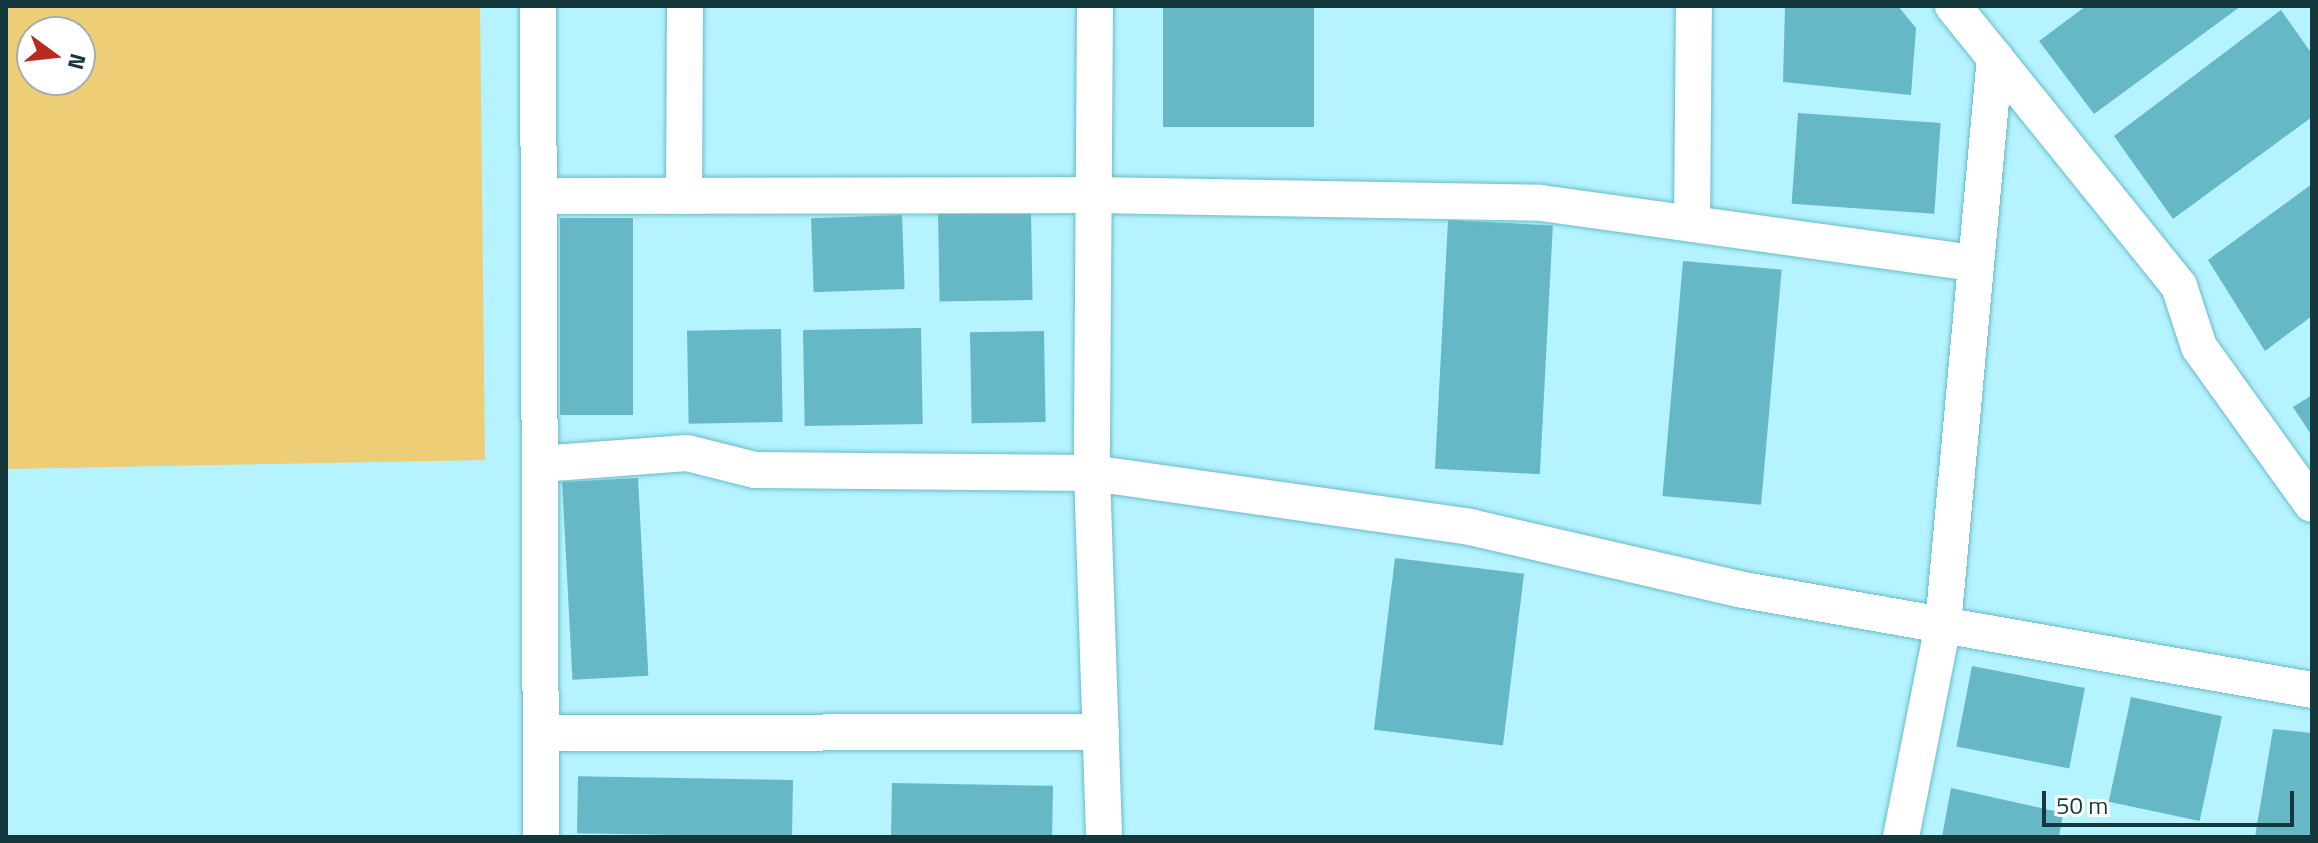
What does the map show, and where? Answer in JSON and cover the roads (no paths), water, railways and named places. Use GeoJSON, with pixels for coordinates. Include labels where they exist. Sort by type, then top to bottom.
{"type":"FeatureCollection","features":[{"type":"Feature","properties":{"kind":"street"},"geometry":{"type":"LineString","coordinates":[[538,6],[541,837]]}},
{"type":"Feature","properties":{"kind":"street"},"geometry":{"type":"LineString","coordinates":[[684,196],[685,6]]}},
{"type":"Feature","properties":{"kind":"street"},"geometry":{"type":"LineString","coordinates":[[1095,6],[1092,473],[1104,837]]}},
{"type":"Feature","properties":{"kind":"street"},"geometry":{"type":"LineString","coordinates":[[1692,224],[1694,6]]}},
{"type":"Feature","properties":{"kind":"street"},"geometry":{"type":"LineString","coordinates":[[1953,6],[2179,286],[2199,347],[2312,504]]}},
{"type":"Feature","properties":{"kind":"street"},"geometry":{"type":"LineString","coordinates":[[1901,837],[1943,625],[1995,57]]}},
{"type":"Feature","properties":{"kind":"street"},"geometry":{"type":"LineString","coordinates":[[539,196],[1094,195],[1541,203],[1976,263]]}},
{"type":"Feature","properties":{"kind":"street"},"geometry":{"type":"LineString","coordinates":[[540,464],[687,453],[755,470],[1092,473],[1470,527],[1738,589],[2312,690]]}},
{"type":"Feature","properties":{"kind":"street"},"geometry":{"type":"LineString","coordinates":[[541,733],[1101,732]]}}]}
